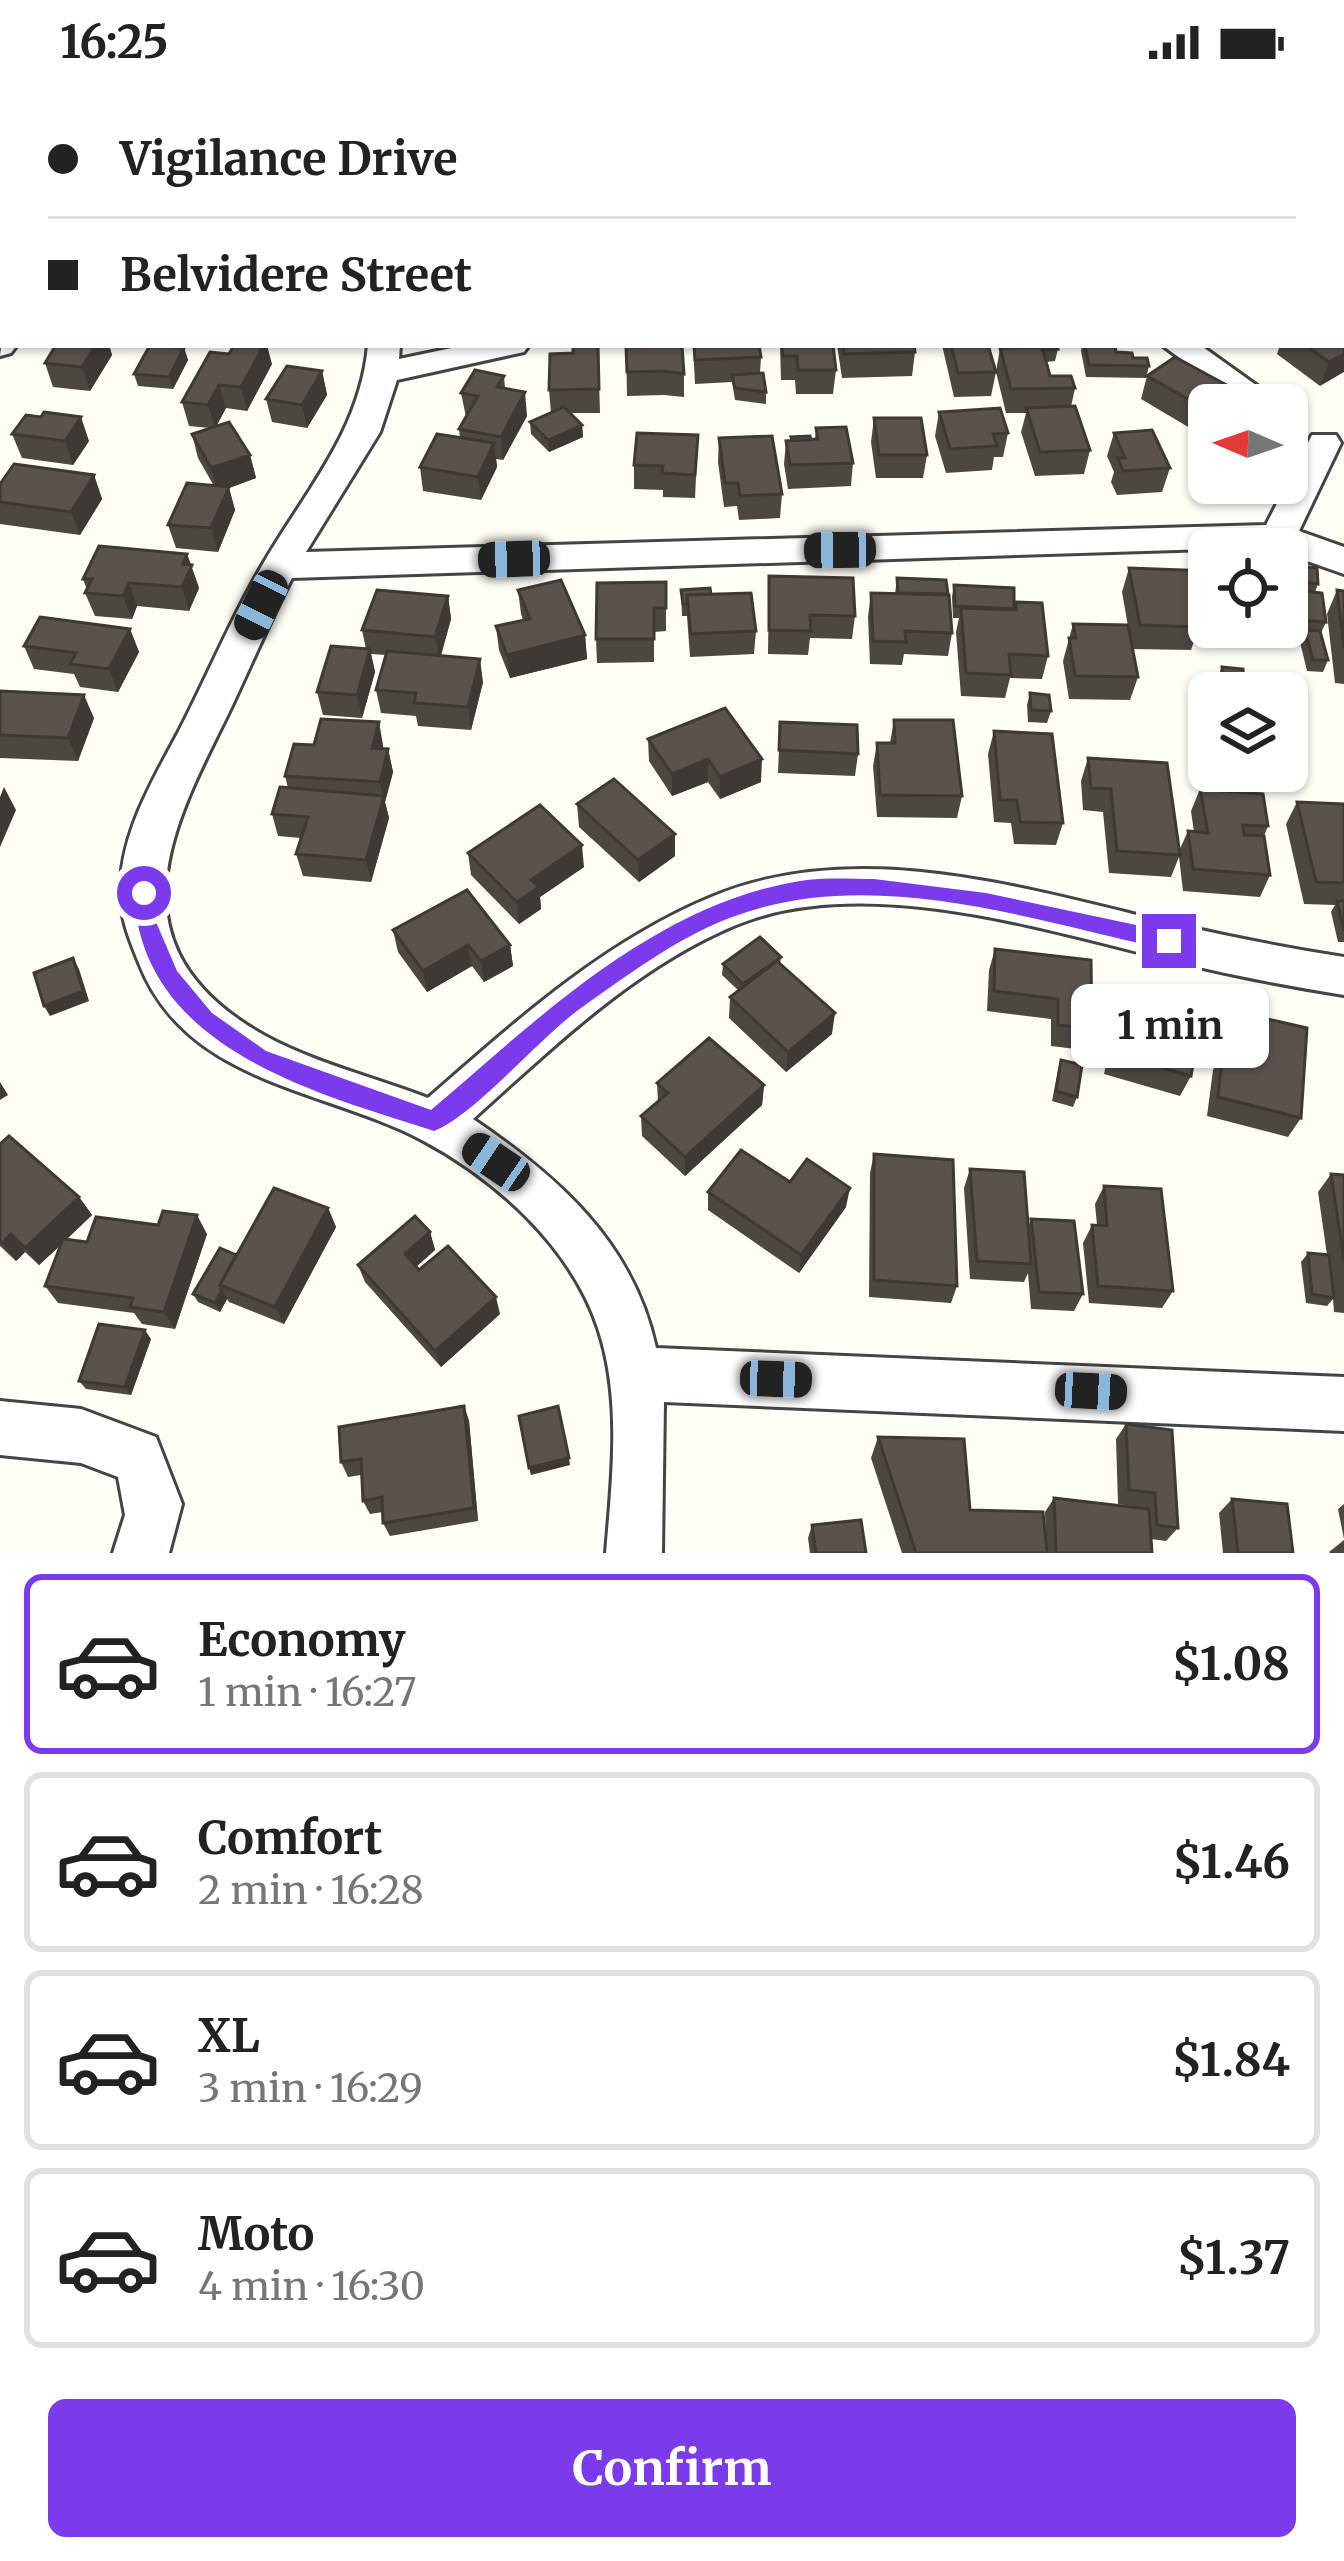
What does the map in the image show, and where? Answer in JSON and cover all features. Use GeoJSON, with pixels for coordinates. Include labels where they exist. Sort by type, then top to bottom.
{"type":"FeatureCollection","features":[{"type":"Feature","properties":{"kind":"street"},"geometry":{"type":"LineString","coordinates":[[483,348],[384,358],[375,406],[280,566],[164,802],[142,864],[146,922],[169,976],[205,1019],[258,1058],[434,1121],[526,1183],[584,1245],[619,1305],[639,1374],[642,1443],[634,1553]]}},
{"type":"Feature","properties":{"kind":"street"},"geometry":{"type":"LineString","coordinates":[[1182,348],[1236,384]]}},
{"type":"Feature","properties":{"kind":"street"},"geometry":{"type":"LineString","coordinates":[[1283,528],[1334,440]]}},
{"type":"Feature","properties":{"kind":"street"},"geometry":{"type":"LineString","coordinates":[[280,566],[1188,540]]}},
{"type":"Feature","properties":{"kind":"street"},"geometry":{"type":"LineString","coordinates":[[1308,548],[1344,561]]}},
{"type":"Feature","properties":{"kind":"street"},"geometry":{"type":"LineString","coordinates":[[434,1121],[569,1004],[653,947],[730,908],[802,889],[874,887],[986,901],[1239,958],[1344,976]]}},
{"type":"Feature","properties":{"kind":"street"},"geometry":{"type":"LineString","coordinates":[[639,1374],[1344,1403]]}},
{"type":"Feature","properties":{"kind":"street"},"geometry":{"type":"LineString","coordinates":[[0,1428],[82,1436],[137,1456],[152,1485],[156,1521],[141,1553]]}},
{"type":"Feature","properties":{"kind":"building"},"geometry":{"type":"Polygon","coordinates":[[[54,348],[94,348],[82,367],[45,363],[54,348]]]}},
{"type":"Feature","properties":{"kind":"building"},"geometry":{"type":"Polygon","coordinates":[[[148,348],[184,348],[169,377],[134,374],[148,348]]]}},
{"type":"Feature","properties":{"kind":"building"},"geometry":{"type":"Polygon","coordinates":[[[232,348],[262,348],[241,387],[219,385],[208,405],[182,402],[210,352],[229,354],[232,348]]]}},
{"type":"Feature","properties":{"kind":"building"},"geometry":{"type":"Polygon","coordinates":[[[573,348],[598,348],[599,389],[549,390],[550,354],[573,353],[573,348]]]}},
{"type":"Feature","properties":{"kind":"building"},"geometry":{"type":"Polygon","coordinates":[[[626,348],[682,348],[684,374],[627,372],[626,348]]]}},
{"type":"Feature","properties":{"kind":"building"},"geometry":{"type":"Polygon","coordinates":[[[694,348],[760,348],[761,357],[695,360],[694,348]]]}},
{"type":"Feature","properties":{"kind":"building"},"geometry":{"type":"Polygon","coordinates":[[[782,348],[833,348],[836,370],[798,370],[797,356],[783,356],[782,348]]]}},
{"type":"Feature","properties":{"kind":"building"},"geometry":{"type":"Polygon","coordinates":[[[843,348],[914,348],[915,352],[844,354],[843,348]]]}},
{"type":"Feature","properties":{"kind":"building"},"geometry":{"type":"Polygon","coordinates":[[[952,348],[989,348],[996,372],[958,373],[952,348]]]}},
{"type":"Feature","properties":{"kind":"building"},"geometry":{"type":"Polygon","coordinates":[[[1000,348],[1042,348],[1050,376],[1071,376],[1075,388],[1011,389],[1000,348]]]}},
{"type":"Feature","properties":{"kind":"building"},"geometry":{"type":"Polygon","coordinates":[[[1086,348],[1115,348],[1116,352],[1132,353],[1133,358],[1147,358],[1149,366],[1089,365],[1086,348]]]}},
{"type":"Feature","properties":{"kind":"building"},"geometry":{"type":"Polygon","coordinates":[[[1309,348],[1344,348],[1344,354],[1329,362],[1309,348]]]}},
{"type":"Feature","properties":{"kind":"building"},"geometry":{"type":"Polygon","coordinates":[[[1175,357],[1224,384],[1188,384],[1188,399],[1147,376],[1175,357]]]}},
{"type":"Feature","properties":{"kind":"building"},"geometry":{"type":"Polygon","coordinates":[[[287,366],[322,371],[302,405],[266,399],[287,366]]]}},
{"type":"Feature","properties":{"kind":"building"},"geometry":{"type":"Polygon","coordinates":[[[475,370],[504,376],[497,387],[525,392],[501,437],[459,429],[478,396],[461,393],[475,370]]]}},
{"type":"Feature","properties":{"kind":"building"},"geometry":{"type":"Polygon","coordinates":[[[763,373],[766,392],[735,388],[732,375],[763,373]]]}},
{"type":"Feature","properties":{"kind":"building"},"geometry":{"type":"Polygon","coordinates":[[[1075,406],[1090,450],[1040,452],[1026,408],[1075,406]]]}},
{"type":"Feature","properties":{"kind":"building"},"geometry":{"type":"Polygon","coordinates":[[[564,407],[582,425],[548,440],[530,422],[564,407]]]}},
{"type":"Feature","properties":{"kind":"building"},"geometry":{"type":"Polygon","coordinates":[[[1000,408],[1008,433],[993,434],[997,446],[950,449],[939,412],[1000,408]]]}},
{"type":"Feature","properties":{"kind":"building"},"geometry":{"type":"Polygon","coordinates":[[[44,412],[81,417],[65,441],[12,434],[26,415],[41,417],[44,412]]]}},
{"type":"Feature","properties":{"kind":"building"},"geometry":{"type":"Polygon","coordinates":[[[874,418],[921,418],[927,455],[879,455],[874,418]]]}},
{"type":"Feature","properties":{"kind":"building"},"geometry":{"type":"Polygon","coordinates":[[[229,422],[250,455],[211,468],[192,434],[229,422]]]}},
{"type":"Feature","properties":{"kind":"building"},"geometry":{"type":"Polygon","coordinates":[[[846,427],[853,463],[790,465],[786,441],[818,439],[816,428],[846,427]]]}},
{"type":"Feature","properties":{"kind":"building"},"geometry":{"type":"Polygon","coordinates":[[[1152,430],[1170,468],[1123,471],[1118,458],[1125,458],[1114,433],[1152,430]]]}},
{"type":"Feature","properties":{"kind":"building"},"geometry":{"type":"Polygon","coordinates":[[[637,433],[698,435],[695,475],[662,473],[663,466],[634,465],[637,433]]]}},
{"type":"Feature","properties":{"kind":"building"},"geometry":{"type":"Polygon","coordinates":[[[437,434],[494,443],[478,477],[420,467],[437,434]]]}},
{"type":"Feature","properties":{"kind":"building"},"geometry":{"type":"Polygon","coordinates":[[[772,436],[782,494],[740,496],[738,483],[725,483],[719,438],[772,436]]]}},
{"type":"Feature","properties":{"kind":"building"},"geometry":{"type":"Polygon","coordinates":[[[14,464],[94,475],[71,512],[0,502],[0,484],[14,464]]]}},
{"type":"Feature","properties":{"kind":"building"},"geometry":{"type":"Polygon","coordinates":[[[187,483],[229,487],[211,528],[168,525],[187,483]]]}},
{"type":"Feature","properties":{"kind":"building"},"geometry":{"type":"Polygon","coordinates":[[[99,546],[187,554],[183,564],[192,565],[182,587],[129,583],[123,596],[85,593],[92,579],[83,579],[99,546]]]}},
{"type":"Feature","properties":{"kind":"building"},"geometry":{"type":"Polygon","coordinates":[[[1308,567],[1317,568],[1318,584],[1308,583],[1308,567]]]}},
{"type":"Feature","properties":{"kind":"building"},"geometry":{"type":"Polygon","coordinates":[[[1129,568],[1188,570],[1188,627],[1140,625],[1129,568]]]}},
{"type":"Feature","properties":{"kind":"building"},"geometry":{"type":"Polygon","coordinates":[[[769,576],[853,578],[855,616],[810,615],[811,631],[769,630],[769,576]]]}},
{"type":"Feature","properties":{"kind":"building"},"geometry":{"type":"Polygon","coordinates":[[[897,578],[946,580],[948,594],[898,593],[897,578]]]}},
{"type":"Feature","properties":{"kind":"building"},"geometry":{"type":"Polygon","coordinates":[[[561,580],[585,635],[507,655],[496,626],[530,619],[518,590],[561,580]]]}},
{"type":"Feature","properties":{"kind":"building"},"geometry":{"type":"Polygon","coordinates":[[[666,582],[666,608],[654,608],[654,639],[596,639],[597,583],[666,582]]]}},
{"type":"Feature","properties":{"kind":"building"},"geometry":{"type":"Polygon","coordinates":[[[954,585],[1014,588],[1014,609],[955,606],[954,585]]]}},
{"type":"Feature","properties":{"kind":"building"},"geometry":{"type":"Polygon","coordinates":[[[710,588],[711,594],[687,595],[687,604],[683,604],[681,590],[710,588]]]}},
{"type":"Feature","properties":{"kind":"building"},"geometry":{"type":"Polygon","coordinates":[[[377,590],[448,596],[435,637],[362,630],[377,590]]]}},
{"type":"Feature","properties":{"kind":"building"},"geometry":{"type":"Polygon","coordinates":[[[1337,590],[1344,591],[1344,648],[1337,590]]]}},
{"type":"Feature","properties":{"kind":"building"},"geometry":{"type":"Polygon","coordinates":[[[1308,591],[1322,593],[1326,622],[1308,621],[1308,591]]]}},
{"type":"Feature","properties":{"kind":"building"},"geometry":{"type":"Polygon","coordinates":[[[751,593],[756,631],[691,634],[687,595],[751,593]]]}},
{"type":"Feature","properties":{"kind":"building"},"geometry":{"type":"Polygon","coordinates":[[[871,593],[949,595],[952,633],[905,631],[906,642],[873,641],[871,593]]]}},
{"type":"Feature","properties":{"kind":"building"},"geometry":{"type":"Polygon","coordinates":[[[1016,602],[1042,603],[1048,656],[1009,654],[1011,675],[966,673],[961,608],[1016,610],[1016,602]]]}},
{"type":"Feature","properties":{"kind":"building"},"geometry":{"type":"Polygon","coordinates":[[[40,617],[130,629],[109,669],[70,664],[76,653],[24,646],[40,617]]]}},
{"type":"Feature","properties":{"kind":"building"},"geometry":{"type":"Polygon","coordinates":[[[1073,624],[1128,625],[1138,677],[1075,676],[1069,638],[1076,638],[1073,624]]]}},
{"type":"Feature","properties":{"kind":"building"},"geometry":{"type":"Polygon","coordinates":[[[1308,630],[1320,631],[1328,660],[1313,660],[1308,630]]]}},
{"type":"Feature","properties":{"kind":"building"},"geometry":{"type":"Polygon","coordinates":[[[331,646],[370,649],[357,695],[317,692],[331,646]]]}},
{"type":"Feature","properties":{"kind":"building"},"geometry":{"type":"Polygon","coordinates":[[[387,651],[480,659],[468,707],[414,703],[416,693],[376,690],[387,651]]]}},
{"type":"Feature","properties":{"kind":"building"},"geometry":{"type":"Polygon","coordinates":[[[0,691],[84,695],[68,738],[0,735],[0,691]]]}},
{"type":"Feature","properties":{"kind":"building"},"geometry":{"type":"Polygon","coordinates":[[[1030,693],[1049,695],[1051,711],[1031,710],[1030,693]]]}},
{"type":"Feature","properties":{"kind":"building"},"geometry":{"type":"Polygon","coordinates":[[[725,708],[762,759],[720,777],[708,759],[672,774],[648,739],[725,708]]]}},
{"type":"Feature","properties":{"kind":"building"},"geometry":{"type":"Polygon","coordinates":[[[321,719],[379,722],[372,748],[388,749],[380,782],[285,776],[294,744],[314,745],[321,719]]]}},
{"type":"Feature","properties":{"kind":"building"},"geometry":{"type":"Polygon","coordinates":[[[894,720],[953,720],[962,796],[880,795],[877,743],[895,743],[894,720]]]}},
{"type":"Feature","properties":{"kind":"building"},"geometry":{"type":"Polygon","coordinates":[[[780,722],[857,725],[858,754],[779,750],[780,722]]]}},
{"type":"Feature","properties":{"kind":"building"},"geometry":{"type":"Polygon","coordinates":[[[994,731],[1052,734],[1063,823],[1020,822],[1017,800],[1000,800],[994,731]]]}},
{"type":"Feature","properties":{"kind":"building"},"geometry":{"type":"Polygon","coordinates":[[[1088,758],[1167,763],[1180,855],[1117,851],[1111,789],[1091,788],[1088,758]]]}},
{"type":"Feature","properties":{"kind":"building"},"geometry":{"type":"Polygon","coordinates":[[[614,779],[675,834],[638,860],[577,804],[614,779]]]}},
{"type":"Feature","properties":{"kind":"building"},"geometry":{"type":"Polygon","coordinates":[[[280,787],[384,796],[366,860],[296,854],[308,817],[272,814],[280,787]]]}},
{"type":"Feature","properties":{"kind":"building"},"geometry":{"type":"Polygon","coordinates":[[[1201,792],[1263,794],[1268,826],[1243,825],[1244,835],[1264,836],[1270,875],[1193,869],[1188,831],[1208,833],[1201,792]]]}},
{"type":"Feature","properties":{"kind":"building"},"geometry":{"type":"Polygon","coordinates":[[[1297,802],[1344,804],[1344,883],[1316,882],[1297,802]]]}},
{"type":"Feature","properties":{"kind":"building"},"geometry":{"type":"Polygon","coordinates":[[[540,805],[582,845],[531,880],[539,887],[517,902],[468,853],[540,805]]]}},
{"type":"Feature","properties":{"kind":"building"},"geometry":{"type":"Polygon","coordinates":[[[467,890],[510,945],[481,961],[468,945],[423,971],[393,930],[467,890]]]}},
{"type":"Feature","properties":{"kind":"building"},"geometry":{"type":"Polygon","coordinates":[[[1337,901],[1344,901],[1344,931],[1337,901]]]}},
{"type":"Feature","properties":{"kind":"building"},"geometry":{"type":"Polygon","coordinates":[[[760,937],[781,957],[743,984],[723,964],[760,937]]]}},
{"type":"Feature","properties":{"kind":"building"},"geometry":{"type":"Polygon","coordinates":[[[995,949],[1091,960],[1092,1029],[1058,1025],[1058,999],[994,991],[995,949]]]}},
{"type":"Feature","properties":{"kind":"building"},"geometry":{"type":"Polygon","coordinates":[[[73,958],[83,991],[44,1006],[34,973],[73,958]]]}},
{"type":"Feature","properties":{"kind":"building"},"geometry":{"type":"Polygon","coordinates":[[[777,961],[835,1013],[788,1052],[730,997],[777,961]]]}},
{"type":"Feature","properties":{"kind":"building"},"geometry":{"type":"Polygon","coordinates":[[[1123,1002],[1200,1023],[1191,1076],[1113,1054],[1123,1002]]]}},
{"type":"Feature","properties":{"kind":"building"},"geometry":{"type":"Polygon","coordinates":[[[1246,1014],[1307,1028],[1301,1118],[1218,1097],[1223,1050],[1242,1055],[1246,1014]]]}},
{"type":"Feature","properties":{"kind":"building"},"geometry":{"type":"Polygon","coordinates":[[[709,1038],[764,1085],[685,1157],[641,1116],[668,1093],[657,1083],[709,1038]]]}},
{"type":"Feature","properties":{"kind":"building"},"geometry":{"type":"Polygon","coordinates":[[[1061,1060],[1082,1065],[1077,1097],[1056,1091],[1061,1060]]]}},
{"type":"Feature","properties":{"kind":"building"},"geometry":{"type":"Polygon","coordinates":[[[9,1136],[79,1197],[25,1248],[11,1234],[0,1241],[0,1144],[9,1136]]]}},
{"type":"Feature","properties":{"kind":"building"},"geometry":{"type":"Polygon","coordinates":[[[741,1150],[790,1182],[807,1159],[850,1188],[801,1255],[708,1192],[741,1150]]]}},
{"type":"Feature","properties":{"kind":"building"},"geometry":{"type":"Polygon","coordinates":[[[874,1154],[953,1160],[957,1286],[874,1280],[874,1154]]]}},
{"type":"Feature","properties":{"kind":"building"},"geometry":{"type":"Polygon","coordinates":[[[970,1169],[1024,1172],[1031,1264],[977,1261],[970,1169]]]}},
{"type":"Feature","properties":{"kind":"building"},"geometry":{"type":"Polygon","coordinates":[[[1331,1174],[1344,1175],[1344,1261],[1331,1174]]]}},
{"type":"Feature","properties":{"kind":"building"},"geometry":{"type":"Polygon","coordinates":[[[1104,1186],[1161,1189],[1173,1291],[1098,1286],[1092,1225],[1107,1226],[1104,1186]]]}},
{"type":"Feature","properties":{"kind":"building"},"geometry":{"type":"Polygon","coordinates":[[[274,1188],[328,1208],[275,1307],[220,1285],[274,1188]]]}},
{"type":"Feature","properties":{"kind":"building"},"geometry":{"type":"Polygon","coordinates":[[[163,1211],[197,1215],[164,1312],[130,1307],[133,1298],[45,1286],[63,1239],[87,1242],[96,1217],[158,1225],[163,1211]]]}},
{"type":"Feature","properties":{"kind":"building"},"geometry":{"type":"Polygon","coordinates":[[[415,1216],[430,1232],[405,1254],[419,1270],[448,1246],[496,1297],[435,1351],[358,1265],[415,1216]]]}},
{"type":"Feature","properties":{"kind":"building"},"geometry":{"type":"Polygon","coordinates":[[[1031,1219],[1074,1221],[1083,1294],[1039,1292],[1031,1219]]]}},
{"type":"Feature","properties":{"kind":"building"},"geometry":{"type":"Polygon","coordinates":[[[220,1248],[236,1255],[215,1303],[193,1294],[220,1248]]]}},
{"type":"Feature","properties":{"kind":"building"},"geometry":{"type":"Polygon","coordinates":[[[1308,1253],[1329,1255],[1334,1298],[1312,1294],[1308,1253]]]}},
{"type":"Feature","properties":{"kind":"building"},"geometry":{"type":"Polygon","coordinates":[[[99,1324],[145,1330],[125,1387],[79,1381],[99,1324]]]}},
{"type":"Feature","properties":{"kind":"building"},"geometry":{"type":"Polygon","coordinates":[[[464,1406],[474,1508],[383,1523],[382,1497],[363,1501],[361,1459],[341,1462],[339,1427],[464,1406]]]}},
{"type":"Feature","properties":{"kind":"building"},"geometry":{"type":"Polygon","coordinates":[[[558,1406],[569,1458],[529,1468],[519,1416],[558,1406]]]}},
{"type":"Feature","properties":{"kind":"building"},"geometry":{"type":"Polygon","coordinates":[[[1126,1424],[1172,1430],[1178,1528],[1157,1525],[1155,1493],[1129,1490],[1126,1424]]]}},
{"type":"Feature","properties":{"kind":"building"},"geometry":{"type":"Polygon","coordinates":[[[878,1437],[964,1439],[970,1510],[1043,1512],[1047,1553],[916,1553],[878,1437]]]}},
{"type":"Feature","properties":{"kind":"building"},"geometry":{"type":"Polygon","coordinates":[[[1054,1498],[1149,1509],[1152,1553],[1056,1553],[1054,1498]]]}},
{"type":"Feature","properties":{"kind":"building"},"geometry":{"type":"Polygon","coordinates":[[[1232,1499],[1287,1504],[1293,1553],[1238,1553],[1232,1499]]]}},
{"type":"Feature","properties":{"kind":"building"},"geometry":{"type":"Polygon","coordinates":[[[861,1520],[866,1553],[816,1553],[812,1525],[861,1520]]]}},
{"type":"Feature","properties":{"kind":"route"},"geometry":{"type":"LineString","coordinates":[[144,893],[146,922],[169,976],[205,1019],[258,1058],[434,1121],[569,1004],[653,947],[730,908],[802,889],[874,887],[986,901],[1169,941]]}}]}
